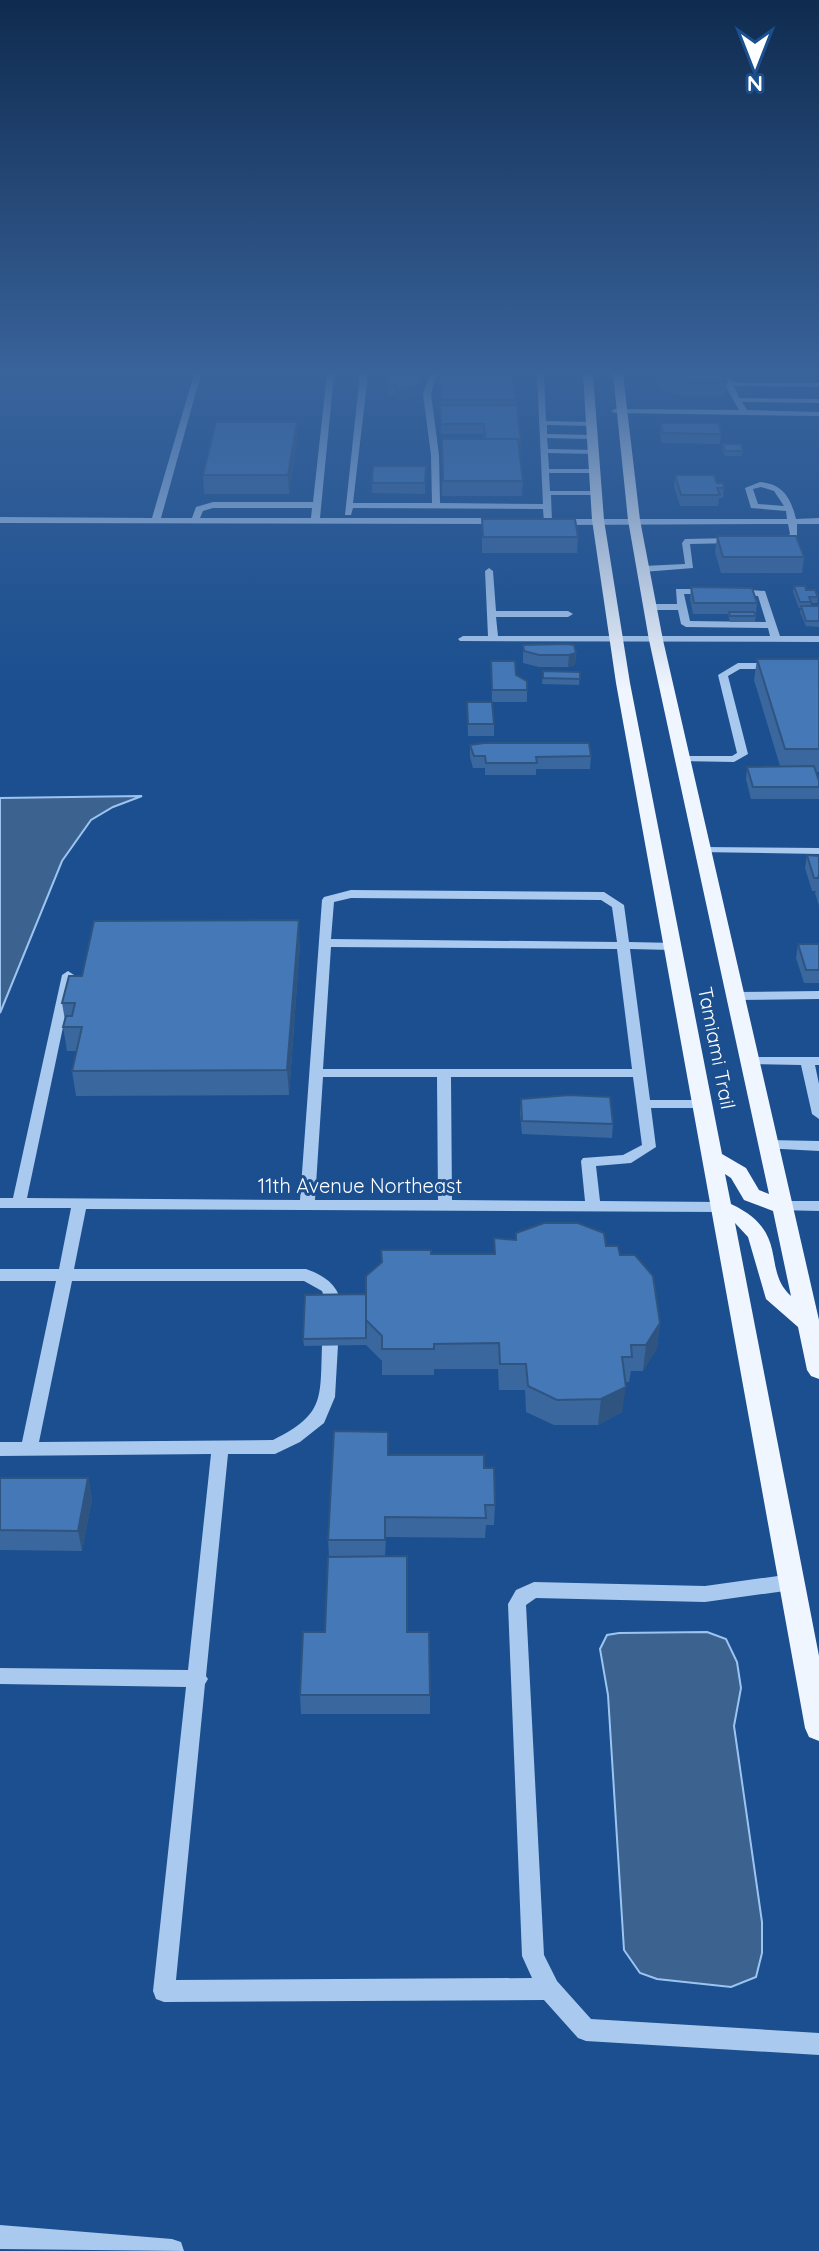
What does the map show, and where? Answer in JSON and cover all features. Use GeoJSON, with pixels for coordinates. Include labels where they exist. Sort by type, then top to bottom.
{"type":"FeatureCollection","features":[{"type":"Feature","properties":{"kind":"main road","name":"Tamiami Trail"},"geometry":{"type":"LineString","coordinates":[[596,479],[598,520],[616,641],[819,1728]]}},
{"type":"Feature","properties":{"kind":"main road","name":"Tamiami Trail"},"geometry":{"type":"LineString","coordinates":[[629,479],[656,640],[819,1370]]}},
{"type":"Feature","properties":{"kind":"main road"},"geometry":{"type":"LineString","coordinates":[[711,1157],[739,1173],[751,1195],[781,1206]]}},
{"type":"Feature","properties":{"kind":"main road"},"geometry":{"type":"LineString","coordinates":[[720,1207],[743,1218],[758,1235],[774,1293],[808,1323]]}},
{"type":"Feature","properties":{"kind":"street"},"geometry":{"type":"LineString","coordinates":[[156,520],[168,479]]}},
{"type":"Feature","properties":{"kind":"street"},"geometry":{"type":"LineString","coordinates":[[315,521],[321,479]]}},
{"type":"Feature","properties":{"kind":"street"},"geometry":{"type":"LineString","coordinates":[[347,521],[352,479]]}},
{"type":"Feature","properties":{"kind":"street"},"geometry":{"type":"LineString","coordinates":[[435,479],[436,506]]}},
{"type":"Feature","properties":{"kind":"street"},"geometry":{"type":"LineString","coordinates":[[545,479],[548,522]]}},
{"type":"Feature","properties":{"kind":"street"},"geometry":{"type":"LineString","coordinates":[[773,541],[792,538],[793,521],[789,509],[782,491],[773,485],[749,488],[754,506],[789,509]]}},
{"type":"Feature","properties":{"kind":"street"},"geometry":{"type":"LineString","coordinates":[[546,493],[597,493]]}},
{"type":"Feature","properties":{"kind":"street"},"geometry":{"type":"LineString","coordinates":[[195,520],[199,509],[213,505],[318,505]]}},
{"type":"Feature","properties":{"kind":"street"},"geometry":{"type":"LineString","coordinates":[[349,505],[547,507]]}},
{"type":"Feature","properties":{"kind":"street"},"geometry":{"type":"LineString","coordinates":[[407,521],[408,506]]}},
{"type":"Feature","properties":{"kind":"street"},"geometry":{"type":"LineString","coordinates":[[0,520],[517,522]]}},
{"type":"Feature","properties":{"kind":"street"},"geometry":{"type":"LineString","coordinates":[[533,522],[819,521]]}},
{"type":"Feature","properties":{"kind":"street"},"geometry":{"type":"LineString","coordinates":[[643,569],[690,566],[688,541],[745,541]]}},
{"type":"Feature","properties":{"kind":"street"},"geometry":{"type":"LineString","coordinates":[[489,571],[493,639]]}},
{"type":"Feature","properties":{"kind":"street"},"geometry":{"type":"LineString","coordinates":[[770,625],[686,624],[679,591],[762,593],[776,640]]}},
{"type":"Feature","properties":{"kind":"street"},"geometry":{"type":"LineString","coordinates":[[650,607],[682,607]]}},
{"type":"Feature","properties":{"kind":"street"},"geometry":{"type":"LineString","coordinates":[[492,614],[568,614]]}},
{"type":"Feature","properties":{"kind":"street"},"geometry":{"type":"LineString","coordinates":[[463,639],[819,639]]}},
{"type":"Feature","properties":{"kind":"street"},"geometry":{"type":"LineString","coordinates":[[682,759],[734,759],[743,754],[723,675],[738,666],[792,666]]}},
{"type":"Feature","properties":{"kind":"street"},"geometry":{"type":"LineString","coordinates":[[702,850],[819,851]]}},
{"type":"Feature","properties":{"kind":"street"},"geometry":{"type":"LineString","coordinates":[[307,1204],[328,900],[351,894],[604,896],[618,905],[649,1147],[626,1160],[588,1161],[593,1206]]}},
{"type":"Feature","properties":{"kind":"street"},"geometry":{"type":"LineString","coordinates":[[325,943],[672,946]]}},
{"type":"Feature","properties":{"kind":"street"},"geometry":{"type":"LineString","coordinates":[[19,1203],[68,975]]}},
{"type":"Feature","properties":{"kind":"street"},"geometry":{"type":"LineString","coordinates":[[735,996],[819,995]]}},
{"type":"Feature","properties":{"kind":"street"},"geometry":{"type":"LineString","coordinates":[[749,1061],[813,1061],[819,1114]]}},
{"type":"Feature","properties":{"kind":"street"},"geometry":{"type":"LineString","coordinates":[[316,1073],[639,1073]]}},
{"type":"Feature","properties":{"kind":"street"},"geometry":{"type":"LineString","coordinates":[[444,1074],[445,1205]]}},
{"type":"Feature","properties":{"kind":"street"},"geometry":{"type":"LineString","coordinates":[[643,1104],[702,1104]]}},
{"type":"Feature","properties":{"kind":"street"},"geometry":{"type":"LineString","coordinates":[[768,1145],[819,1146]]}},
{"type":"Feature","properties":{"kind":"street","name":"11th Avenue Northeast"},"geometry":{"type":"LineString","coordinates":[[0,1203],[720,1207]]}},
{"type":"Feature","properties":{"kind":"street"},"geometry":{"type":"LineString","coordinates":[[29,1449],[80,1203]]}},
{"type":"Feature","properties":{"kind":"street"},"geometry":{"type":"LineString","coordinates":[[781,1206],[819,1206]]}},
{"type":"Feature","properties":{"kind":"street"},"geometry":{"type":"LineString","coordinates":[[0,1275],[306,1275],[328,1288],[333,1301]]}},
{"type":"Feature","properties":{"kind":"street"},"geometry":{"type":"LineString","coordinates":[[0,1449],[275,1447],[305,1433],[324,1411],[330,1345]]}},
{"type":"Feature","properties":{"kind":"street"},"geometry":{"type":"LineString","coordinates":[[220,1448],[164,1991],[549,1989]]}},
{"type":"Feature","properties":{"kind":"street"},"geometry":{"type":"LineString","coordinates":[[792,1582],[705,1594],[534,1590],[522,1596],[517,1604],[533,1956],[549,1989],[586,2030],[819,2044]]}},
{"type":"Feature","properties":{"kind":"street"},"geometry":{"type":"LineString","coordinates":[[0,1676],[198,1679]]}},
{"type":"Feature","properties":{"kind":"street"},"geometry":{"type":"LineString","coordinates":[[0,2237],[172,2251]]}},
{"type":"Feature","properties":{"kind":"water"},"geometry":{"type":"Polygon","coordinates":[[[142,796],[91,820],[62,861],[0,1013],[0,798],[142,796]]]}},
{"type":"Feature","properties":{"kind":"water"},"geometry":{"type":"Polygon","coordinates":[[[707,1632],[726,1639],[737,1662],[741,1688],[734,1726],[762,1922],[762,1953],[756,1977],[731,1987],[657,1979],[640,1973],[624,1950],[608,1695],[600,1649],[607,1635],[619,1633],[707,1632]]]}},
{"type":"Feature","properties":{"kind":"building"},"geometry":{"type":"Polygon","coordinates":[[[372,479],[425,479],[425,483],[372,483],[372,479]]]}},
{"type":"Feature","properties":{"kind":"building"},"geometry":{"type":"Polygon","coordinates":[[[443,479],[523,481],[443,481],[443,479]]]}},
{"type":"Feature","properties":{"kind":"building"},"geometry":{"type":"Polygon","coordinates":[[[676,479],[716,479],[717,483],[723,483],[724,488],[717,488],[720,495],[681,495],[676,479]]]}},
{"type":"Feature","properties":{"kind":"building"},"geometry":{"type":"Polygon","coordinates":[[[482,519],[575,519],[578,537],[483,537],[482,519]]]}},
{"type":"Feature","properties":{"kind":"building"},"geometry":{"type":"Polygon","coordinates":[[[717,536],[796,536],[804,557],[723,557],[717,536]]]}},
{"type":"Feature","properties":{"kind":"building"},"geometry":{"type":"Polygon","coordinates":[[[794,586],[815,590],[818,597],[809,597],[811,602],[800,602],[794,586]]]}},
{"type":"Feature","properties":{"kind":"building"},"geometry":{"type":"Polygon","coordinates":[[[691,587],[752,588],[757,603],[694,603],[691,587]]]}},
{"type":"Feature","properties":{"kind":"building"},"geometry":{"type":"Polygon","coordinates":[[[801,606],[819,606],[819,621],[806,621],[801,606]]]}},
{"type":"Feature","properties":{"kind":"building"},"geometry":{"type":"Polygon","coordinates":[[[729,612],[754,612],[756,616],[730,616],[729,612]]]}},
{"type":"Feature","properties":{"kind":"building"},"geometry":{"type":"Polygon","coordinates":[[[523,645],[574,645],[576,653],[539,655],[524,651],[523,645]]]}},
{"type":"Feature","properties":{"kind":"building"},"geometry":{"type":"Polygon","coordinates":[[[757,659],[819,659],[819,749],[785,749],[757,659]]]}},
{"type":"Feature","properties":{"kind":"building"},"geometry":{"type":"Polygon","coordinates":[[[491,661],[515,661],[516,675],[527,681],[527,690],[492,690],[491,661]]]}},
{"type":"Feature","properties":{"kind":"building"},"geometry":{"type":"Polygon","coordinates":[[[543,671],[580,672],[580,679],[543,678],[543,671]]]}},
{"type":"Feature","properties":{"kind":"building"},"geometry":{"type":"Polygon","coordinates":[[[467,702],[492,702],[494,724],[468,724],[467,702]]]}},
{"type":"Feature","properties":{"kind":"building"},"geometry":{"type":"Polygon","coordinates":[[[589,743],[591,756],[536,757],[537,763],[486,763],[485,756],[474,756],[470,745],[589,743]]]}},
{"type":"Feature","properties":{"kind":"building"},"geometry":{"type":"Polygon","coordinates":[[[814,766],[819,787],[753,787],[747,767],[814,766]]]}},
{"type":"Feature","properties":{"kind":"building"},"geometry":{"type":"Polygon","coordinates":[[[807,855],[819,856],[818,878],[814,878],[807,855]]]}},
{"type":"Feature","properties":{"kind":"building"},"geometry":{"type":"Polygon","coordinates":[[[299,920],[287,1070],[72,1071],[82,1027],[63,1027],[66,1016],[72,1016],[75,1003],[62,1003],[69,976],[82,976],[94,921],[299,920]]]}},
{"type":"Feature","properties":{"kind":"building"},"geometry":{"type":"Polygon","coordinates":[[[798,944],[819,944],[819,970],[806,970],[798,944]]]}},
{"type":"Feature","properties":{"kind":"building"},"geometry":{"type":"Polygon","coordinates":[[[569,1095],[610,1097],[613,1124],[522,1121],[521,1099],[569,1095]]]}},
{"type":"Feature","properties":{"kind":"building"},"geometry":{"type":"Polygon","coordinates":[[[544,1223],[578,1223],[604,1233],[606,1246],[618,1246],[620,1255],[635,1255],[653,1276],[660,1323],[646,1345],[631,1345],[632,1357],[622,1357],[626,1387],[601,1399],[557,1400],[528,1386],[526,1364],[500,1364],[499,1343],[434,1344],[434,1349],[382,1349],[382,1336],[366,1320],[366,1276],[382,1262],[381,1250],[495,1254],[494,1238],[516,1240],[516,1233],[544,1223]]]}},
{"type":"Feature","properties":{"kind":"building"},"geometry":{"type":"Polygon","coordinates":[[[366,1294],[366,1338],[303,1339],[305,1295],[366,1294]]]}},
{"type":"Feature","properties":{"kind":"building"},"geometry":{"type":"Polygon","coordinates":[[[334,1431],[388,1432],[388,1455],[484,1455],[484,1468],[494,1468],[495,1505],[485,1505],[486,1518],[385,1517],[385,1540],[328,1540],[334,1431]]]}},
{"type":"Feature","properties":{"kind":"building"},"geometry":{"type":"Polygon","coordinates":[[[0,1478],[88,1478],[78,1531],[0,1530],[0,1478]]]}},
{"type":"Feature","properties":{"kind":"building"},"geometry":{"type":"Polygon","coordinates":[[[407,1556],[407,1632],[429,1632],[430,1695],[300,1695],[303,1632],[325,1632],[328,1557],[407,1556]]]}}]}
